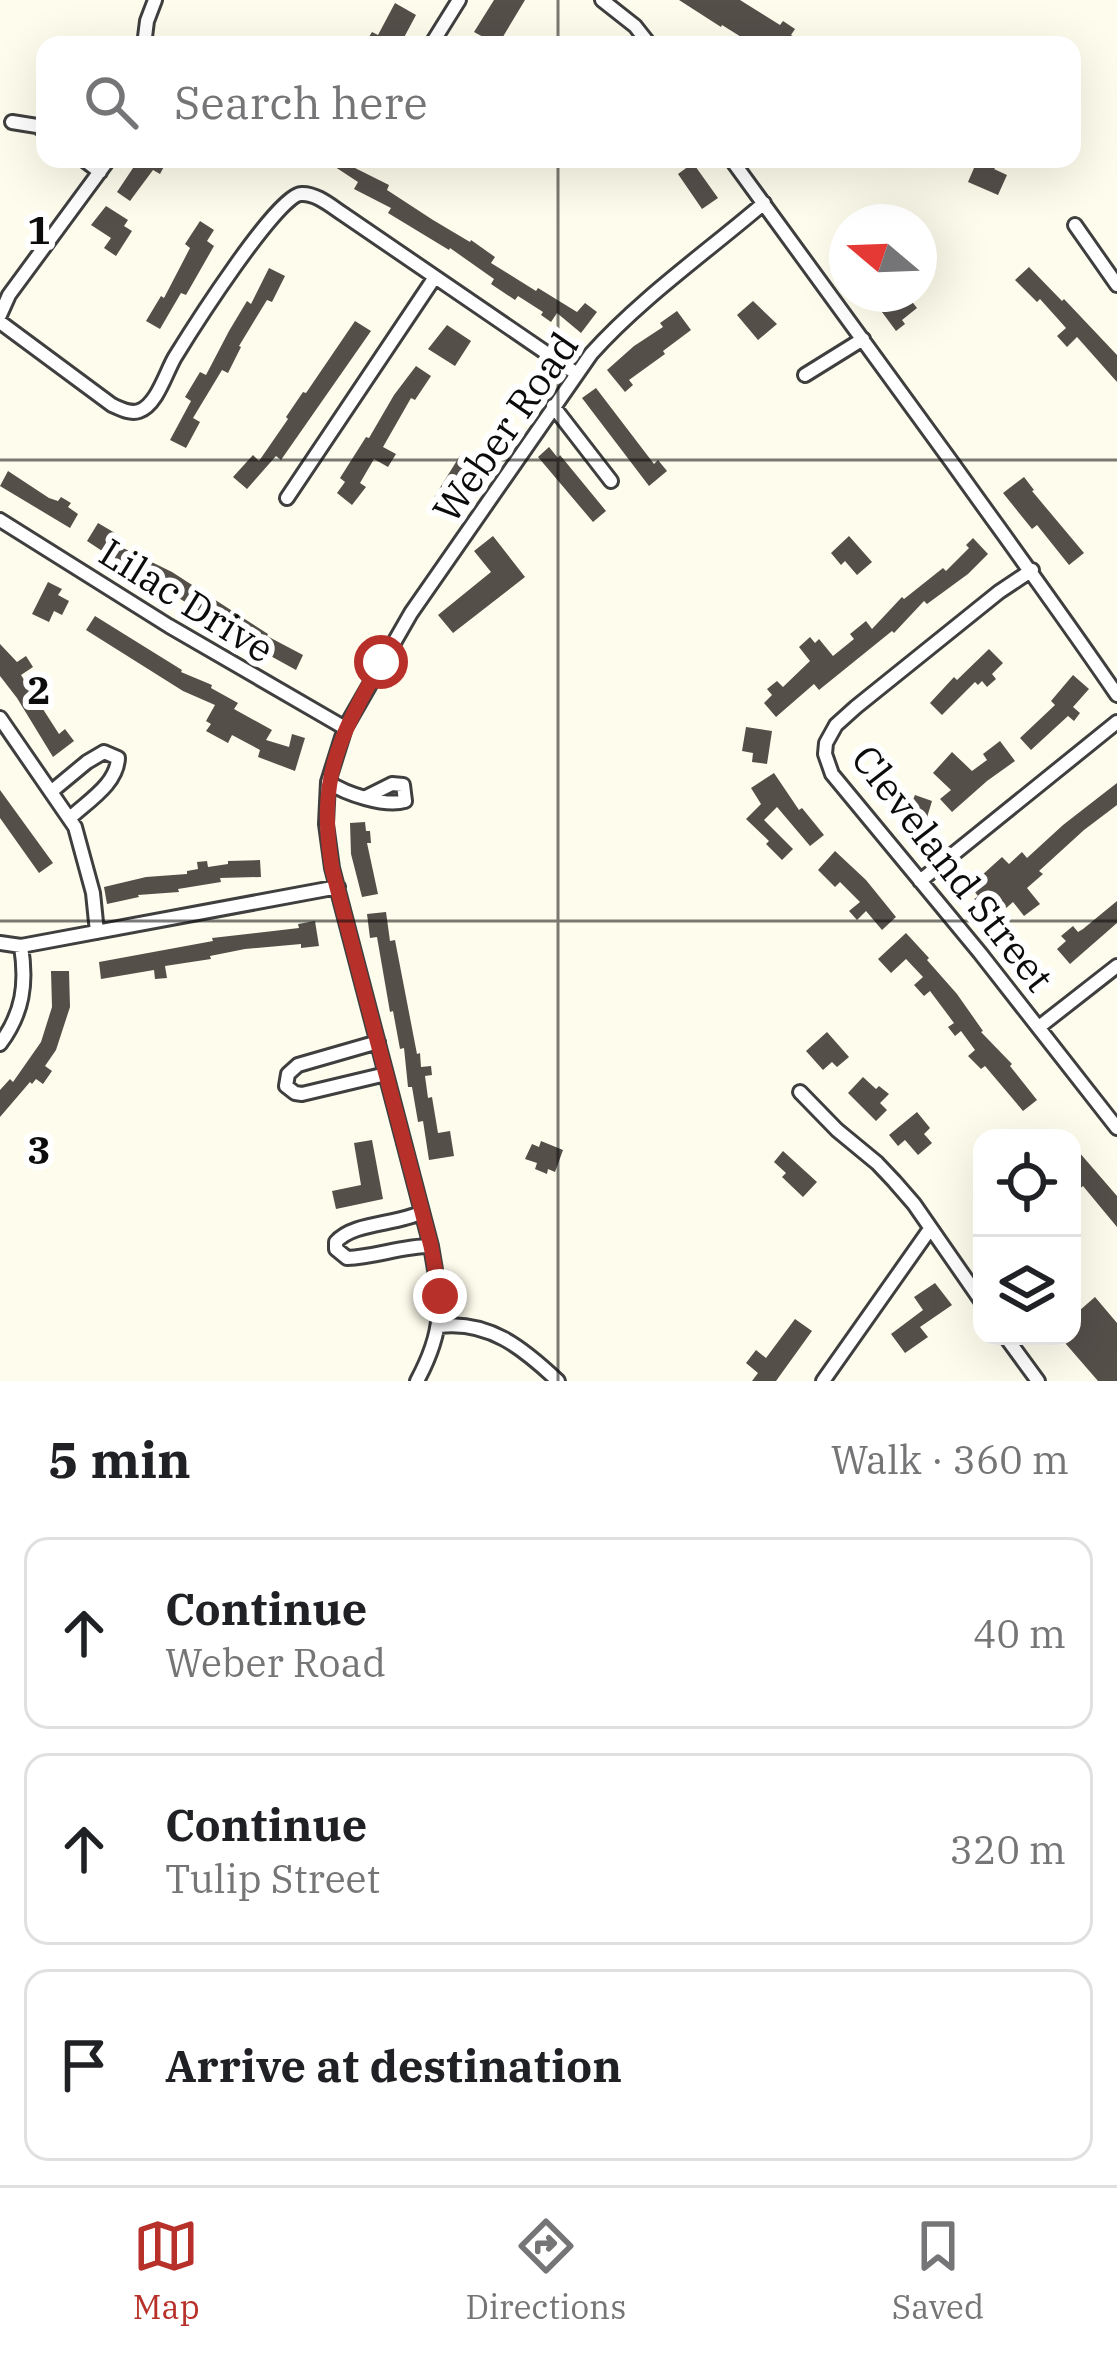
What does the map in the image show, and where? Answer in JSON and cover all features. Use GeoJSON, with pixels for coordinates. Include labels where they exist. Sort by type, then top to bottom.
{"type":"FeatureCollection","features":[{"type":"Feature","properties":{"kind":"street"},"geometry":{"type":"LineString","coordinates":[[145,36],[155,0]]}},
{"type":"Feature","properties":{"kind":"street"},"geometry":{"type":"LineString","coordinates":[[437,36],[459,0]]}},
{"type":"Feature","properties":{"kind":"street"},"geometry":{"type":"LineString","coordinates":[[602,0],[642,36]]}},
{"type":"Feature","properties":{"kind":"street"},"geometry":{"type":"LineString","coordinates":[[12,122],[36,125]]}},
{"type":"Feature","properties":{"kind":"street"},"geometry":{"type":"LineString","coordinates":[[95,168],[100,172]]}},
{"type":"Feature","properties":{"kind":"street"},"geometry":{"type":"LineString","coordinates":[[103,168],[9,296],[0,318],[112,405],[133,412],[150,403],[203,311],[266,223],[290,197],[306,194],[577,374]]}},
{"type":"Feature","properties":{"kind":"street"},"geometry":{"type":"LineString","coordinates":[[738,168],[1117,695]]}},
{"type":"Feature","properties":{"kind":"street","name":"Weber Road"},"geometry":{"type":"LineString","coordinates":[[439,1326],[440,1296],[431,1246],[338,887],[326,824],[328,782],[345,728],[411,613],[577,374],[612,331],[764,203]]}},
{"type":"Feature","properties":{"kind":"street"},"geometry":{"type":"LineString","coordinates":[[1075,225],[1117,285]]}},
{"type":"Feature","properties":{"kind":"street"},"geometry":{"type":"LineString","coordinates":[[287,498],[435,277]]}},
{"type":"Feature","properties":{"kind":"street"},"geometry":{"type":"LineString","coordinates":[[805,375],[863,339]]}},
{"type":"Feature","properties":{"kind":"street"},"geometry":{"type":"LineString","coordinates":[[553,406],[611,481]]}},
{"type":"Feature","properties":{"kind":"street","name":"Lilac Drive"},"geometry":{"type":"LineString","coordinates":[[0,520],[345,728]]}},
{"type":"Feature","properties":{"kind":"street","name":"Cleveland Street"},"geometry":{"type":"LineString","coordinates":[[1031,570],[856,707],[836,725],[825,754],[832,774],[1117,1128]]}},
{"type":"Feature","properties":{"kind":"street"},"geometry":{"type":"LineString","coordinates":[[0,718],[70,818],[82,846],[97,932]]}},
{"type":"Feature","properties":{"kind":"street"},"geometry":{"type":"LineString","coordinates":[[920,881],[1117,722]]}},
{"type":"Feature","properties":{"kind":"street"},"geometry":{"type":"LineString","coordinates":[[52,791],[104,752],[118,758],[113,778],[70,818]]}},
{"type":"Feature","properties":{"kind":"street"},"geometry":{"type":"LineString","coordinates":[[328,782],[366,797]]}},
{"type":"Feature","properties":{"kind":"street"},"geometry":{"type":"LineString","coordinates":[[0,943],[22,946],[338,887]]}},
{"type":"Feature","properties":{"kind":"street"},"geometry":{"type":"LineString","coordinates":[[0,1044],[20,1009],[22,946]]}},
{"type":"Feature","properties":{"kind":"street"},"geometry":{"type":"LineString","coordinates":[[1040,1027],[1117,966]]}},
{"type":"Feature","properties":{"kind":"street"},"geometry":{"type":"LineString","coordinates":[[378,1042],[298,1065],[288,1074],[286,1086],[302,1094],[386,1074]]}},
{"type":"Feature","properties":{"kind":"street"},"geometry":{"type":"LineString","coordinates":[[800,1092],[878,1163],[914,1204],[973,1289]]}},
{"type":"Feature","properties":{"kind":"street"},"geometry":{"type":"LineString","coordinates":[[422,1212],[406,1221],[345,1233],[336,1249],[355,1258],[431,1246]]}},
{"type":"Feature","properties":{"kind":"street"},"geometry":{"type":"LineString","coordinates":[[823,1381],[930,1229]]}},
{"type":"Feature","properties":{"kind":"street"},"geometry":{"type":"LineString","coordinates":[[417,1381],[439,1326],[463,1324],[492,1331],[558,1381]]}},
{"type":"Feature","properties":{"kind":"street"},"geometry":{"type":"LineString","coordinates":[[1012,1345],[1038,1381]]}},
{"type":"Feature","properties":{"kind":"building"},"geometry":{"type":"Polygon","coordinates":[[[494,0],[525,0],[503,36],[474,32],[494,0]]]}},
{"type":"Feature","properties":{"kind":"building"},"geometry":{"type":"Polygon","coordinates":[[[679,0],[740,0],[795,29],[793,36],[740,36],[679,0]]]}},
{"type":"Feature","properties":{"kind":"building"},"geometry":{"type":"Polygon","coordinates":[[[395,3],[416,15],[405,36],[370,36],[372,32],[378,35],[395,3]]]}},
{"type":"Feature","properties":{"kind":"building"},"geometry":{"type":"Polygon","coordinates":[[[133,168],[163,168],[160,174],[153,170],[130,201],[117,192],[133,168]]]}},
{"type":"Feature","properties":{"kind":"building"},"geometry":{"type":"Polygon","coordinates":[[[337,168],[355,168],[389,185],[387,190],[471,240],[495,257],[491,263],[536,291],[577,312],[585,303],[597,312],[581,333],[557,313],[551,322],[518,296],[515,300],[491,284],[494,279],[450,248],[388,213],[391,208],[354,189],[358,182],[337,168]]]}},
{"type":"Feature","properties":{"kind":"building"},"geometry":{"type":"Polygon","coordinates":[[[697,168],[718,198],[702,209],[678,174],[697,168]]]}},
{"type":"Feature","properties":{"kind":"building"},"geometry":{"type":"Polygon","coordinates":[[[974,168],[995,168],[1007,175],[998,195],[968,182],[974,168]]]}},
{"type":"Feature","properties":{"kind":"building"},"geometry":{"type":"Polygon","coordinates":[[[106,206],[128,220],[124,226],[132,231],[116,256],[104,248],[111,238],[91,225],[106,206]]]}},
{"type":"Feature","properties":{"kind":"building"},"geometry":{"type":"Polygon","coordinates":[[[200,221],[214,230],[207,241],[214,246],[160,329],[146,321],[164,298],[190,248],[185,244],[200,221]]]}},
{"type":"Feature","properties":{"kind":"building"},"geometry":{"type":"Polygon","coordinates":[[[1029,267],[1117,355],[1117,382],[1077,337],[1067,347],[1057,336],[1066,328],[1015,280],[1029,267]]]}},
{"type":"Feature","properties":{"kind":"building"},"geometry":{"type":"Polygon","coordinates":[[[269,268],[285,276],[272,302],[267,300],[228,373],[222,370],[193,418],[200,422],[186,448],[170,440],[191,401],[185,397],[200,372],[206,375],[269,268]]]}},
{"type":"Feature","properties":{"kind":"building"},"geometry":{"type":"Polygon","coordinates":[[[753,301],[777,324],[758,340],[737,315],[753,301]]]}},
{"type":"Feature","properties":{"kind":"building"},"geometry":{"type":"Polygon","coordinates":[[[677,311],[691,330],[629,380],[633,385],[625,392],[607,370],[677,311]]]}},
{"type":"Feature","properties":{"kind":"building"},"geometry":{"type":"Polygon","coordinates":[[[882,312],[912,312],[902,320],[905,324],[896,331],[882,312]]]}},
{"type":"Feature","properties":{"kind":"building"},"geometry":{"type":"Polygon","coordinates":[[[355,321],[371,331],[281,460],[276,456],[247,489],[233,477],[253,455],[259,461],[355,321]]]}},
{"type":"Feature","properties":{"kind":"building"},"geometry":{"type":"Polygon","coordinates":[[[447,325],[471,341],[455,366],[428,349],[447,325]]]}},
{"type":"Feature","properties":{"kind":"building"},"geometry":{"type":"Polygon","coordinates":[[[416,366],[431,376],[415,400],[411,398],[383,447],[396,454],[388,467],[374,459],[360,483],[366,487],[352,505],[337,493],[345,482],[340,478],[416,366]]]}},
{"type":"Feature","properties":{"kind":"building"},"geometry":{"type":"Polygon","coordinates":[[[596,388],[654,464],[658,460],[667,471],[649,486],[582,398],[596,388]]]}},
{"type":"Feature","properties":{"kind":"building"},"geometry":{"type":"Polygon","coordinates":[[[549,447],[606,511],[593,522],[538,457],[549,447]]]}},
{"type":"Feature","properties":{"kind":"building"},"geometry":{"type":"Polygon","coordinates":[[[461,454],[476,462],[442,515],[428,507],[461,454]]]}},
{"type":"Feature","properties":{"kind":"building"},"geometry":{"type":"Polygon","coordinates":[[[8,471],[49,498],[58,501],[61,497],[71,503],[68,507],[78,514],[70,528],[0,486],[8,471]]]}},
{"type":"Feature","properties":{"kind":"building"},"geometry":{"type":"Polygon","coordinates":[[[1024,477],[1084,553],[1069,565],[1003,493],[1024,477]]]}},
{"type":"Feature","properties":{"kind":"building"},"geometry":{"type":"Polygon","coordinates":[[[98,523],[115,533],[121,547],[172,572],[303,655],[296,670],[87,541],[98,523]]]}},
{"type":"Feature","properties":{"kind":"building"},"geometry":{"type":"Polygon","coordinates":[[[493,536],[525,577],[453,633],[438,615],[491,572],[474,551],[493,536]]]}},
{"type":"Feature","properties":{"kind":"building"},"geometry":{"type":"Polygon","coordinates":[[[849,536],[872,562],[857,575],[831,553],[849,536]]]}},
{"type":"Feature","properties":{"kind":"building"},"geometry":{"type":"Polygon","coordinates":[[[973,538],[988,554],[968,574],[927,604],[924,601],[894,633],[819,690],[814,684],[776,717],[764,703],[772,695],[767,689],[777,681],[783,687],[810,661],[799,647],[810,637],[815,643],[819,639],[833,656],[854,639],[850,634],[866,621],[872,629],[902,597],[943,568],[946,571],[973,538]]]}},
{"type":"Feature","properties":{"kind":"building"},"geometry":{"type":"Polygon","coordinates":[[[48,582],[62,589],[58,595],[69,601],[62,615],[54,611],[49,622],[32,614],[48,582]]]}},
{"type":"Feature","properties":{"kind":"building"},"geometry":{"type":"Polygon","coordinates":[[[95,616],[238,703],[234,709],[272,730],[266,740],[289,747],[292,734],[305,738],[295,771],[258,757],[260,750],[232,735],[228,743],[206,731],[215,705],[183,691],[86,630],[95,616]]]}},
{"type":"Feature","properties":{"kind":"building"},"geometry":{"type":"Polygon","coordinates":[[[0,644],[17,662],[26,656],[33,667],[21,675],[59,734],[65,729],[74,741],[53,757],[0,676],[0,644]]]}},
{"type":"Feature","properties":{"kind":"building"},"geometry":{"type":"Polygon","coordinates":[[[989,649],[1003,663],[992,674],[996,679],[987,687],[982,681],[975,682],[942,715],[930,703],[989,649]]]}},
{"type":"Feature","properties":{"kind":"building"},"geometry":{"type":"Polygon","coordinates":[[[1073,675],[1089,689],[1073,707],[1080,713],[1074,721],[1068,716],[1031,750],[1020,738],[1055,705],[1051,701],[1073,675]]]}},
{"type":"Feature","properties":{"kind":"building"},"geometry":{"type":"Polygon","coordinates":[[[746,727],[772,731],[767,764],[752,762],[753,753],[742,751],[746,727]]]}},
{"type":"Feature","properties":{"kind":"building"},"geometry":{"type":"Polygon","coordinates":[[[1000,741],[1015,761],[952,812],[940,799],[951,790],[933,773],[952,752],[972,771],[1000,741]]]}},
{"type":"Feature","properties":{"kind":"building"},"geometry":{"type":"Polygon","coordinates":[[[774,773],[799,810],[824,835],[810,846],[777,807],[764,820],[793,849],[782,860],[746,819],[761,804],[751,788],[774,773]]]}},
{"type":"Feature","properties":{"kind":"building"},"geometry":{"type":"Polygon","coordinates":[[[1117,783],[1117,805],[1039,871],[1043,874],[1027,888],[1040,904],[1024,916],[1013,902],[988,924],[982,917],[976,922],[964,908],[978,896],[970,886],[1002,857],[1009,864],[1022,852],[1027,858],[1117,783]]]}},
{"type":"Feature","properties":{"kind":"building"},"geometry":{"type":"Polygon","coordinates":[[[0,790],[53,863],[39,873],[0,818],[0,790]]]}},
{"type":"Feature","properties":{"kind":"building"},"geometry":{"type":"Polygon","coordinates":[[[915,795],[932,801],[925,824],[893,814],[898,798],[912,802],[915,795]]]}},
{"type":"Feature","properties":{"kind":"building"},"geometry":{"type":"Polygon","coordinates":[[[365,822],[378,894],[362,897],[351,854],[350,823],[365,822]]]}},
{"type":"Feature","properties":{"kind":"building"},"geometry":{"type":"Polygon","coordinates":[[[835,851],[896,917],[882,930],[866,911],[857,920],[849,911],[860,902],[840,882],[835,887],[818,870],[835,851]]]}},
{"type":"Feature","properties":{"kind":"building"},"geometry":{"type":"Polygon","coordinates":[[[260,860],[261,877],[220,878],[221,882],[179,892],[138,895],[107,904],[104,887],[187,874],[198,869],[197,862],[207,861],[208,867],[260,860]]]}},
{"type":"Feature","properties":{"kind":"building"},"geometry":{"type":"Polygon","coordinates":[[[1117,901],[1117,923],[1070,964],[1057,949],[1066,941],[1061,936],[1073,926],[1078,932],[1083,929],[1117,901]]]}},
{"type":"Feature","properties":{"kind":"building"},"geometry":{"type":"Polygon","coordinates":[[[386,912],[417,1054],[421,1067],[431,1066],[432,1075],[425,1076],[428,1098],[432,1097],[438,1133],[450,1131],[454,1156],[429,1160],[423,1121],[418,1122],[412,1087],[408,1087],[404,1048],[400,1049],[390,1012],[377,937],[370,938],[367,914],[386,912]]]}},
{"type":"Feature","properties":{"kind":"building"},"geometry":{"type":"Polygon","coordinates":[[[315,921],[319,946],[245,949],[210,956],[165,966],[167,978],[155,979],[154,970],[101,979],[99,962],[212,938],[299,928],[298,924],[315,921]]]}},
{"type":"Feature","properties":{"kind":"building"},"geometry":{"type":"Polygon","coordinates":[[[906,933],[1037,1100],[1023,1111],[985,1066],[981,1069],[968,1056],[975,1050],[961,1031],[955,1036],[948,1027],[954,1023],[930,991],[924,996],[914,985],[923,977],[906,959],[891,973],[878,959],[906,933]]]}},
{"type":"Feature","properties":{"kind":"building"},"geometry":{"type":"Polygon","coordinates":[[[51,971],[69,971],[70,1007],[56,1050],[45,1066],[52,1071],[43,1084],[36,1079],[30,1082],[0,1117],[0,1090],[10,1079],[13,1082],[41,1042],[52,1007],[51,971]]]}},
{"type":"Feature","properties":{"kind":"building"},"geometry":{"type":"Polygon","coordinates":[[[827,1032],[849,1057],[823,1070],[806,1051],[827,1032]]]}},
{"type":"Feature","properties":{"kind":"building"},"geometry":{"type":"Polygon","coordinates":[[[863,1077],[889,1094],[880,1103],[887,1110],[876,1121],[848,1093],[863,1077]]]}},
{"type":"Feature","properties":{"kind":"building"},"geometry":{"type":"Polygon","coordinates":[[[917,1112],[930,1128],[924,1134],[932,1143],[918,1155],[905,1140],[898,1146],[889,1135],[917,1112]]]}},
{"type":"Feature","properties":{"kind":"building"},"geometry":{"type":"Polygon","coordinates":[[[372,1140],[383,1199],[336,1209],[332,1191],[361,1185],[354,1143],[372,1140]]]}},
{"type":"Feature","properties":{"kind":"building"},"geometry":{"type":"Polygon","coordinates":[[[541,1141],[563,1150],[555,1172],[535,1169],[537,1163],[525,1159],[532,1144],[539,1147],[541,1141]]]}},
{"type":"Feature","properties":{"kind":"building"},"geometry":{"type":"Polygon","coordinates":[[[783,1151],[817,1182],[803,1197],[774,1162],[783,1151]]]}},
{"type":"Feature","properties":{"kind":"building"},"geometry":{"type":"Polygon","coordinates":[[[1081,1154],[1117,1196],[1117,1227],[1083,1186],[1081,1154]]]}},
{"type":"Feature","properties":{"kind":"building"},"geometry":{"type":"Polygon","coordinates":[[[935,1283],[952,1305],[920,1327],[928,1337],[905,1353],[891,1334],[923,1310],[914,1297],[935,1283]]]}},
{"type":"Feature","properties":{"kind":"building"},"geometry":{"type":"Polygon","coordinates":[[[1095,1297],[1117,1323],[1117,1381],[1098,1381],[1067,1345],[1081,1345],[1081,1309],[1095,1297]]]}},
{"type":"Feature","properties":{"kind":"building"},"geometry":{"type":"Polygon","coordinates":[[[795,1319],[812,1331],[776,1381],[752,1381],[758,1373],[746,1363],[756,1350],[766,1358],[795,1319]]]}},
{"type":"Feature","properties":{"kind":"route"},"geometry":{"type":"LineString","coordinates":[[381,662],[338,744],[328,782],[326,824],[332,868],[440,1296]]}}]}
